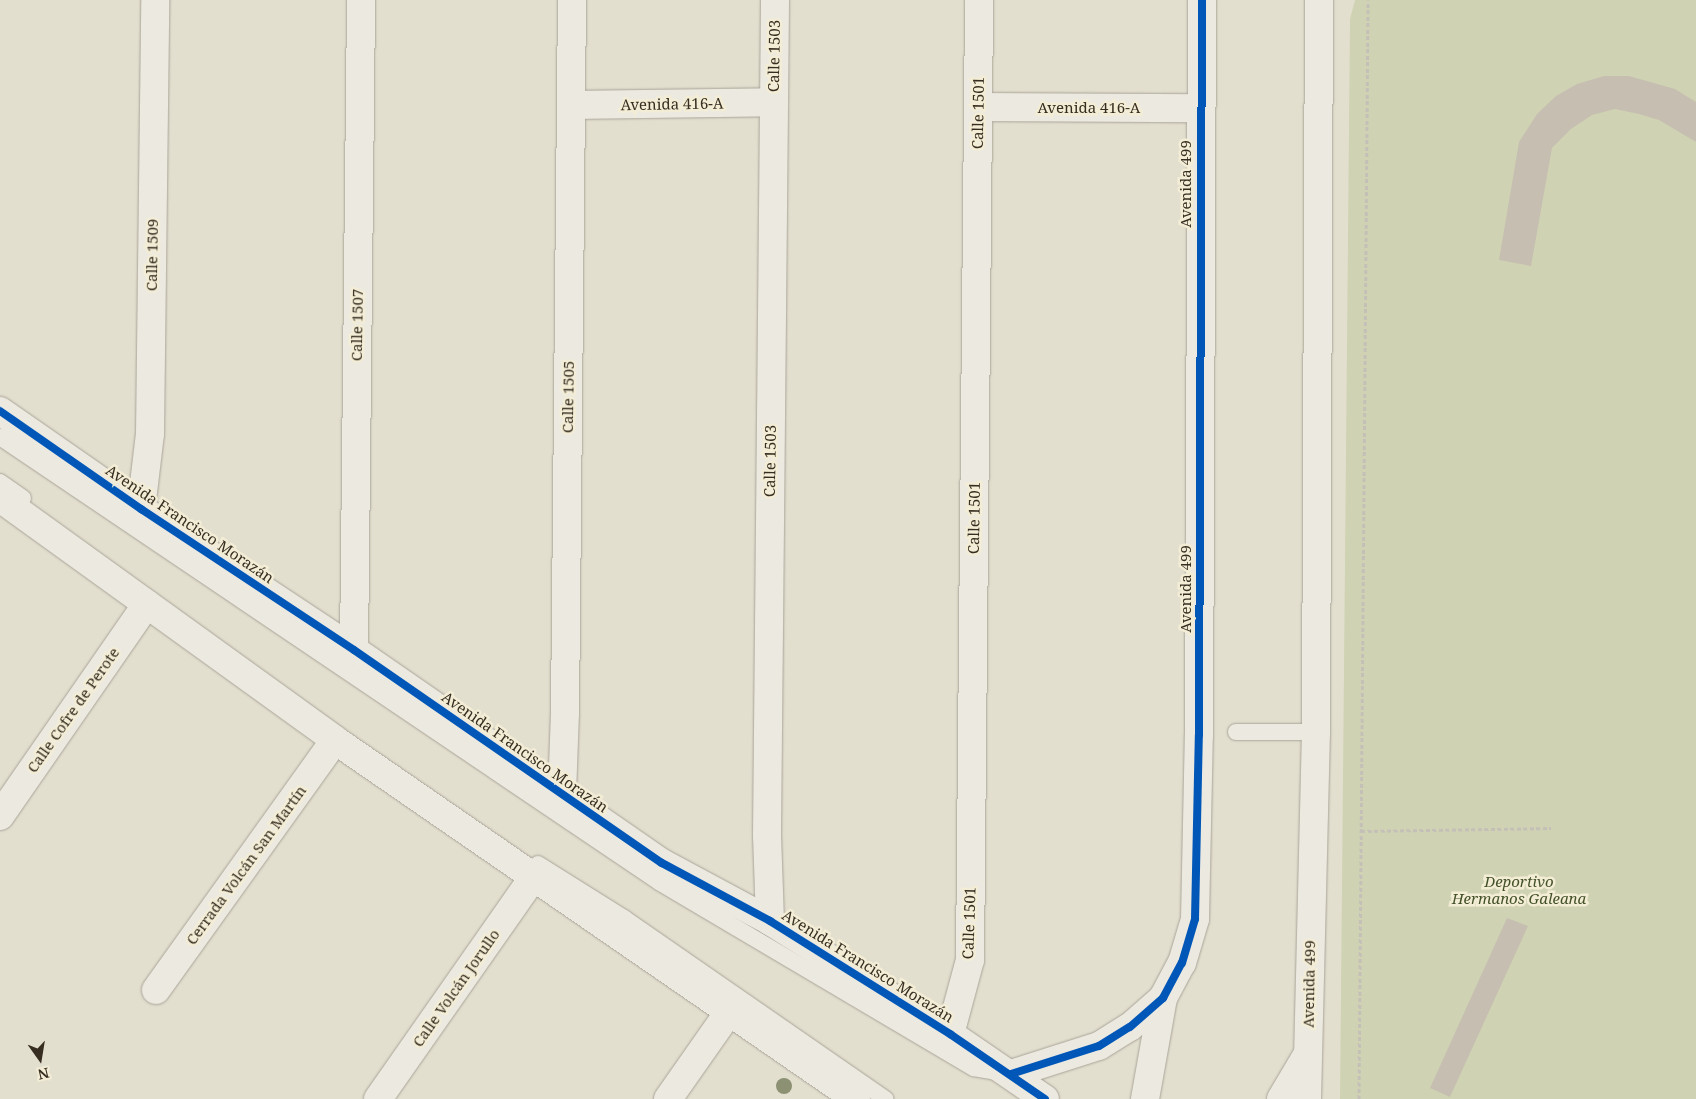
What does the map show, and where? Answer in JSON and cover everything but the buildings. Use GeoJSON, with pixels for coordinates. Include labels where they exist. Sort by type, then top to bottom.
{"type":"FeatureCollection","features":[{"type":"Feature","properties":{"kind":"street","name":"Calle 1509"},"geometry":{"type":"LineString","coordinates":[[141,509],[150,434],[155,0]]}},
{"type":"Feature","properties":{"kind":"street","name":"Calle 1507"},"geometry":{"type":"LineString","coordinates":[[354,650],[361,0]]}},
{"type":"Feature","properties":{"kind":"street","name":"Calle 1505"},"geometry":{"type":"LineString","coordinates":[[562,794],[565,714],[572,0]]}},
{"type":"Feature","properties":{"kind":"street","name":"Calle 1503"},"geometry":{"type":"LineString","coordinates":[[770,921],[767,835],[775,0]]}},
{"type":"Feature","properties":{"kind":"street","name":"Calle 1501"},"geometry":{"type":"LineString","coordinates":[[950,1034],[970,960],[979,0]]}},
{"type":"Feature","properties":{"kind":"street","name":"Avenida 499"},"geometry":{"type":"LineString","coordinates":[[1011,1074],[1099,1046],[1130,1027],[1163,998],[1182,963],[1195,919],[1200,725],[1200,108],[1202,0]]}},
{"type":"Feature","properties":{"kind":"street","name":"Avenida 499"},"geometry":{"type":"LineString","coordinates":[[1307,1099],[1316,732],[1319,0]]}},
{"type":"Feature","properties":{"kind":"street","name":"Avenida 416-A"},"geometry":{"type":"LineString","coordinates":[[571,105],[774,102]]}},
{"type":"Feature","properties":{"kind":"street","name":"Avenida 416-A"},"geometry":{"type":"LineString","coordinates":[[978,107],[1200,108]]}},
{"type":"Feature","properties":{"kind":"street","name":"Avenida Francisco Morazán"},"geometry":{"type":"LineString","coordinates":[[0,411],[141,509],[354,650],[662,863],[770,921],[950,1034],[1045,1099]]}},
{"type":"Feature","properties":{"kind":"street"},"geometry":{"type":"LineString","coordinates":[[0,498],[335,740],[856,1099]]}},
{"type":"Feature","properties":{"kind":"street","name":"Calle Cofre de Perote"},"geometry":{"type":"LineString","coordinates":[[0,816],[147,604]]}},
{"type":"Feature","properties":{"kind":"street","name":"Cerrada Volcán San Martín"},"geometry":{"type":"LineString","coordinates":[[156,990],[335,740]]}},
{"type":"Feature","properties":{"kind":"street","name":"Calle Volcán Jorullo"},"geometry":{"type":"LineString","coordinates":[[378,1099],[534,876]]}},
{"type":"Feature","properties":{"kind":"street"},"geometry":{"type":"LineString","coordinates":[[1145,1099],[1163,998]]}},
{"type":"Feature","properties":{"kind":"street"},"geometry":{"type":"LineString","coordinates":[[668,1099],[729,1012]]}},
{"type":"Feature","properties":{"kind":"street"},"geometry":{"type":"LineString","coordinates":[[1281,1099],[1307,1054]]}},
{"type":"Feature","properties":{"kind":"lane"},"geometry":{"type":"LineString","coordinates":[[0,437],[659,882],[974,1068],[1011,1074]]}},
{"type":"Feature","properties":{"kind":"lane"},"geometry":{"type":"LineString","coordinates":[[0,482],[488,834],[624,918],[886,1099]]}},
{"type":"Feature","properties":{"kind":"lane"},"geometry":{"type":"LineString","coordinates":[[1236,732],[1316,732]]}},
{"type":"Feature","properties":{"kind":"path"},"geometry":{"type":"LineString","coordinates":[[1359,1099],[1368,0]]}},
{"type":"Feature","properties":{"kind":"path"},"geometry":{"type":"LineString","coordinates":[[1361,831],[1551,828]]}},
{"type":"Feature","properties":{"kind":"green space","name":"Deportivo Hermanos Galeana"},"geometry":{"type":"Polygon","coordinates":[[[1355,0],[1696,0],[1696,1099],[1340,1099],[1350,19],[1355,0]]]}},
{"type":"Feature","properties":{"kind":"cycle path"},"geometry":{"type":"LineString","coordinates":[[1011,1074],[1099,1046],[1130,1027],[1163,998],[1182,963],[1195,919],[1199,735],[1202,0]]}},
{"type":"Feature","properties":{"kind":"cycle path"},"geometry":{"type":"LineString","coordinates":[[0,411],[141,509],[354,650],[662,863],[770,921],[950,1034],[1045,1099]]}}]}
